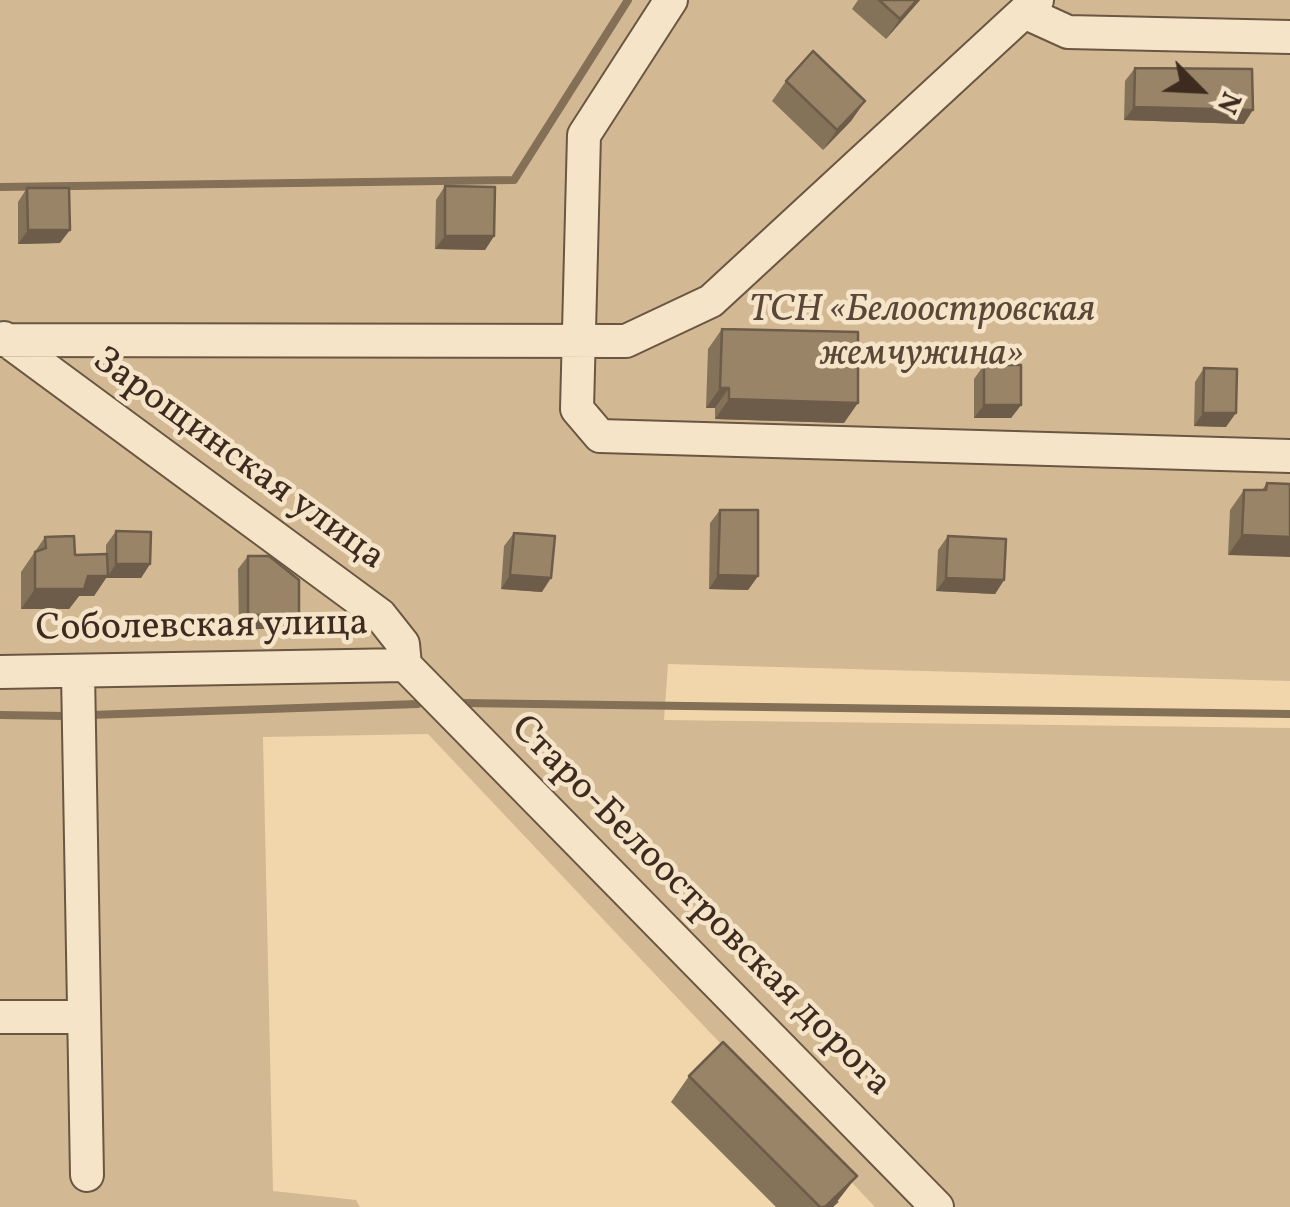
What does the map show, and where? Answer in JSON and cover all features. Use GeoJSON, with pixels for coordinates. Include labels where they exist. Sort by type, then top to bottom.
{"type":"FeatureCollection","features":[{"type":"Feature","properties":{"kind":"street"},"geometry":{"type":"LineString","coordinates":[[671,0],[584,135],[578,409],[600,436],[1290,456]]}},
{"type":"Feature","properties":{"kind":"street"},"geometry":{"type":"LineString","coordinates":[[2,339],[577,344],[626,340],[711,301],[1030,6],[1068,32],[1290,37]]}},
{"type":"Feature","properties":{"kind":"street","name":"Зарощинская улица"},"geometry":{"type":"LineString","coordinates":[[2,339],[380,616],[403,644],[405,665]]}},
{"type":"Feature","properties":{"kind":"street","name":"Соболевская улица"},"geometry":{"type":"LineString","coordinates":[[0,672],[405,665]]}},
{"type":"Feature","properties":{"kind":"street","name":"Старо-Белоостровская дорога"},"geometry":{"type":"LineString","coordinates":[[405,665],[938,1207]]}},
{"type":"Feature","properties":{"kind":"street"},"geometry":{"type":"LineString","coordinates":[[78,672],[87,1175]]}},
{"type":"Feature","properties":{"kind":"street"},"geometry":{"type":"LineString","coordinates":[[0,1017],[84,1017]]}},
{"type":"Feature","properties":{"kind":"green space","name":"ТСН «Белоостровская жемчужина»"},"geometry":{"type":"Polygon","coordinates":[[[0,0],[1290,0],[1290,681],[668,664],[664,720],[1290,728],[1290,1207],[875,1207],[428,734],[263,737],[273,1191],[356,1200],[360,1207],[0,1207],[0,0]]]}},
{"type":"Feature","properties":{"kind":"building"},"geometry":{"type":"Polygon","coordinates":[[[879,0],[917,0],[900,19],[879,0]]]}},
{"type":"Feature","properties":{"kind":"building"},"geometry":{"type":"Polygon","coordinates":[[[813,51],[865,101],[837,130],[786,81],[813,51]]]}},
{"type":"Feature","properties":{"kind":"building"},"geometry":{"type":"Polygon","coordinates":[[[1135,68],[1252,69],[1253,110],[1134,107],[1135,68]]]}},
{"type":"Feature","properties":{"kind":"building"},"geometry":{"type":"Polygon","coordinates":[[[445,186],[495,187],[494,236],[445,236],[445,186]]]}},
{"type":"Feature","properties":{"kind":"building"},"geometry":{"type":"Polygon","coordinates":[[[27,188],[69,188],[70,230],[28,230],[27,188]]]}},
{"type":"Feature","properties":{"kind":"building"},"geometry":{"type":"Polygon","coordinates":[[[722,329],[858,332],[858,403],[729,399],[729,388],[720,388],[722,329]]]}},
{"type":"Feature","properties":{"kind":"building"},"geometry":{"type":"Polygon","coordinates":[[[984,365],[1021,365],[1021,405],[984,405],[984,365]]]}},
{"type":"Feature","properties":{"kind":"building"},"geometry":{"type":"Polygon","coordinates":[[[1204,368],[1237,369],[1236,413],[1203,413],[1204,368]]]}},
{"type":"Feature","properties":{"kind":"building"},"geometry":{"type":"Polygon","coordinates":[[[1267,483],[1290,484],[1290,537],[1242,535],[1244,490],[1266,490],[1267,483]]]}},
{"type":"Feature","properties":{"kind":"building"},"geometry":{"type":"Polygon","coordinates":[[[720,510],[758,510],[758,576],[718,575],[720,510]]]}},
{"type":"Feature","properties":{"kind":"building"},"geometry":{"type":"Polygon","coordinates":[[[116,531],[151,532],[150,564],[116,564],[116,531]]]}},
{"type":"Feature","properties":{"kind":"building"},"geometry":{"type":"Polygon","coordinates":[[[514,533],[555,536],[551,578],[510,575],[514,533]]]}},
{"type":"Feature","properties":{"kind":"building"},"geometry":{"type":"Polygon","coordinates":[[[74,536],[75,555],[107,554],[108,576],[88,576],[84,589],[35,589],[35,552],[46,548],[45,537],[74,536]]]}},
{"type":"Feature","properties":{"kind":"building"},"geometry":{"type":"Polygon","coordinates":[[[948,536],[1006,539],[1004,580],[946,578],[948,536]]]}},
{"type":"Feature","properties":{"kind":"building"},"geometry":{"type":"Polygon","coordinates":[[[248,556],[269,556],[299,580],[299,615],[248,615],[248,556]]]}},
{"type":"Feature","properties":{"kind":"building"},"geometry":{"type":"Polygon","coordinates":[[[723,1042],[857,1176],[825,1207],[820,1207],[689,1076],[723,1042]]]}},
{"type":"Feature","properties":{"kind":"waterway"},"geometry":{"type":"LineString","coordinates":[[0,187],[514,180],[628,0]]}},
{"type":"Feature","properties":{"kind":"waterway"},"geometry":{"type":"LineString","coordinates":[[462,703],[1290,714]]}},
{"type":"Feature","properties":{"kind":"waterway"},"geometry":{"type":"LineString","coordinates":[[89,715],[418,704]]}},
{"type":"Feature","properties":{"kind":"waterway"},"geometry":{"type":"LineString","coordinates":[[0,715],[66,716]]}}]}
